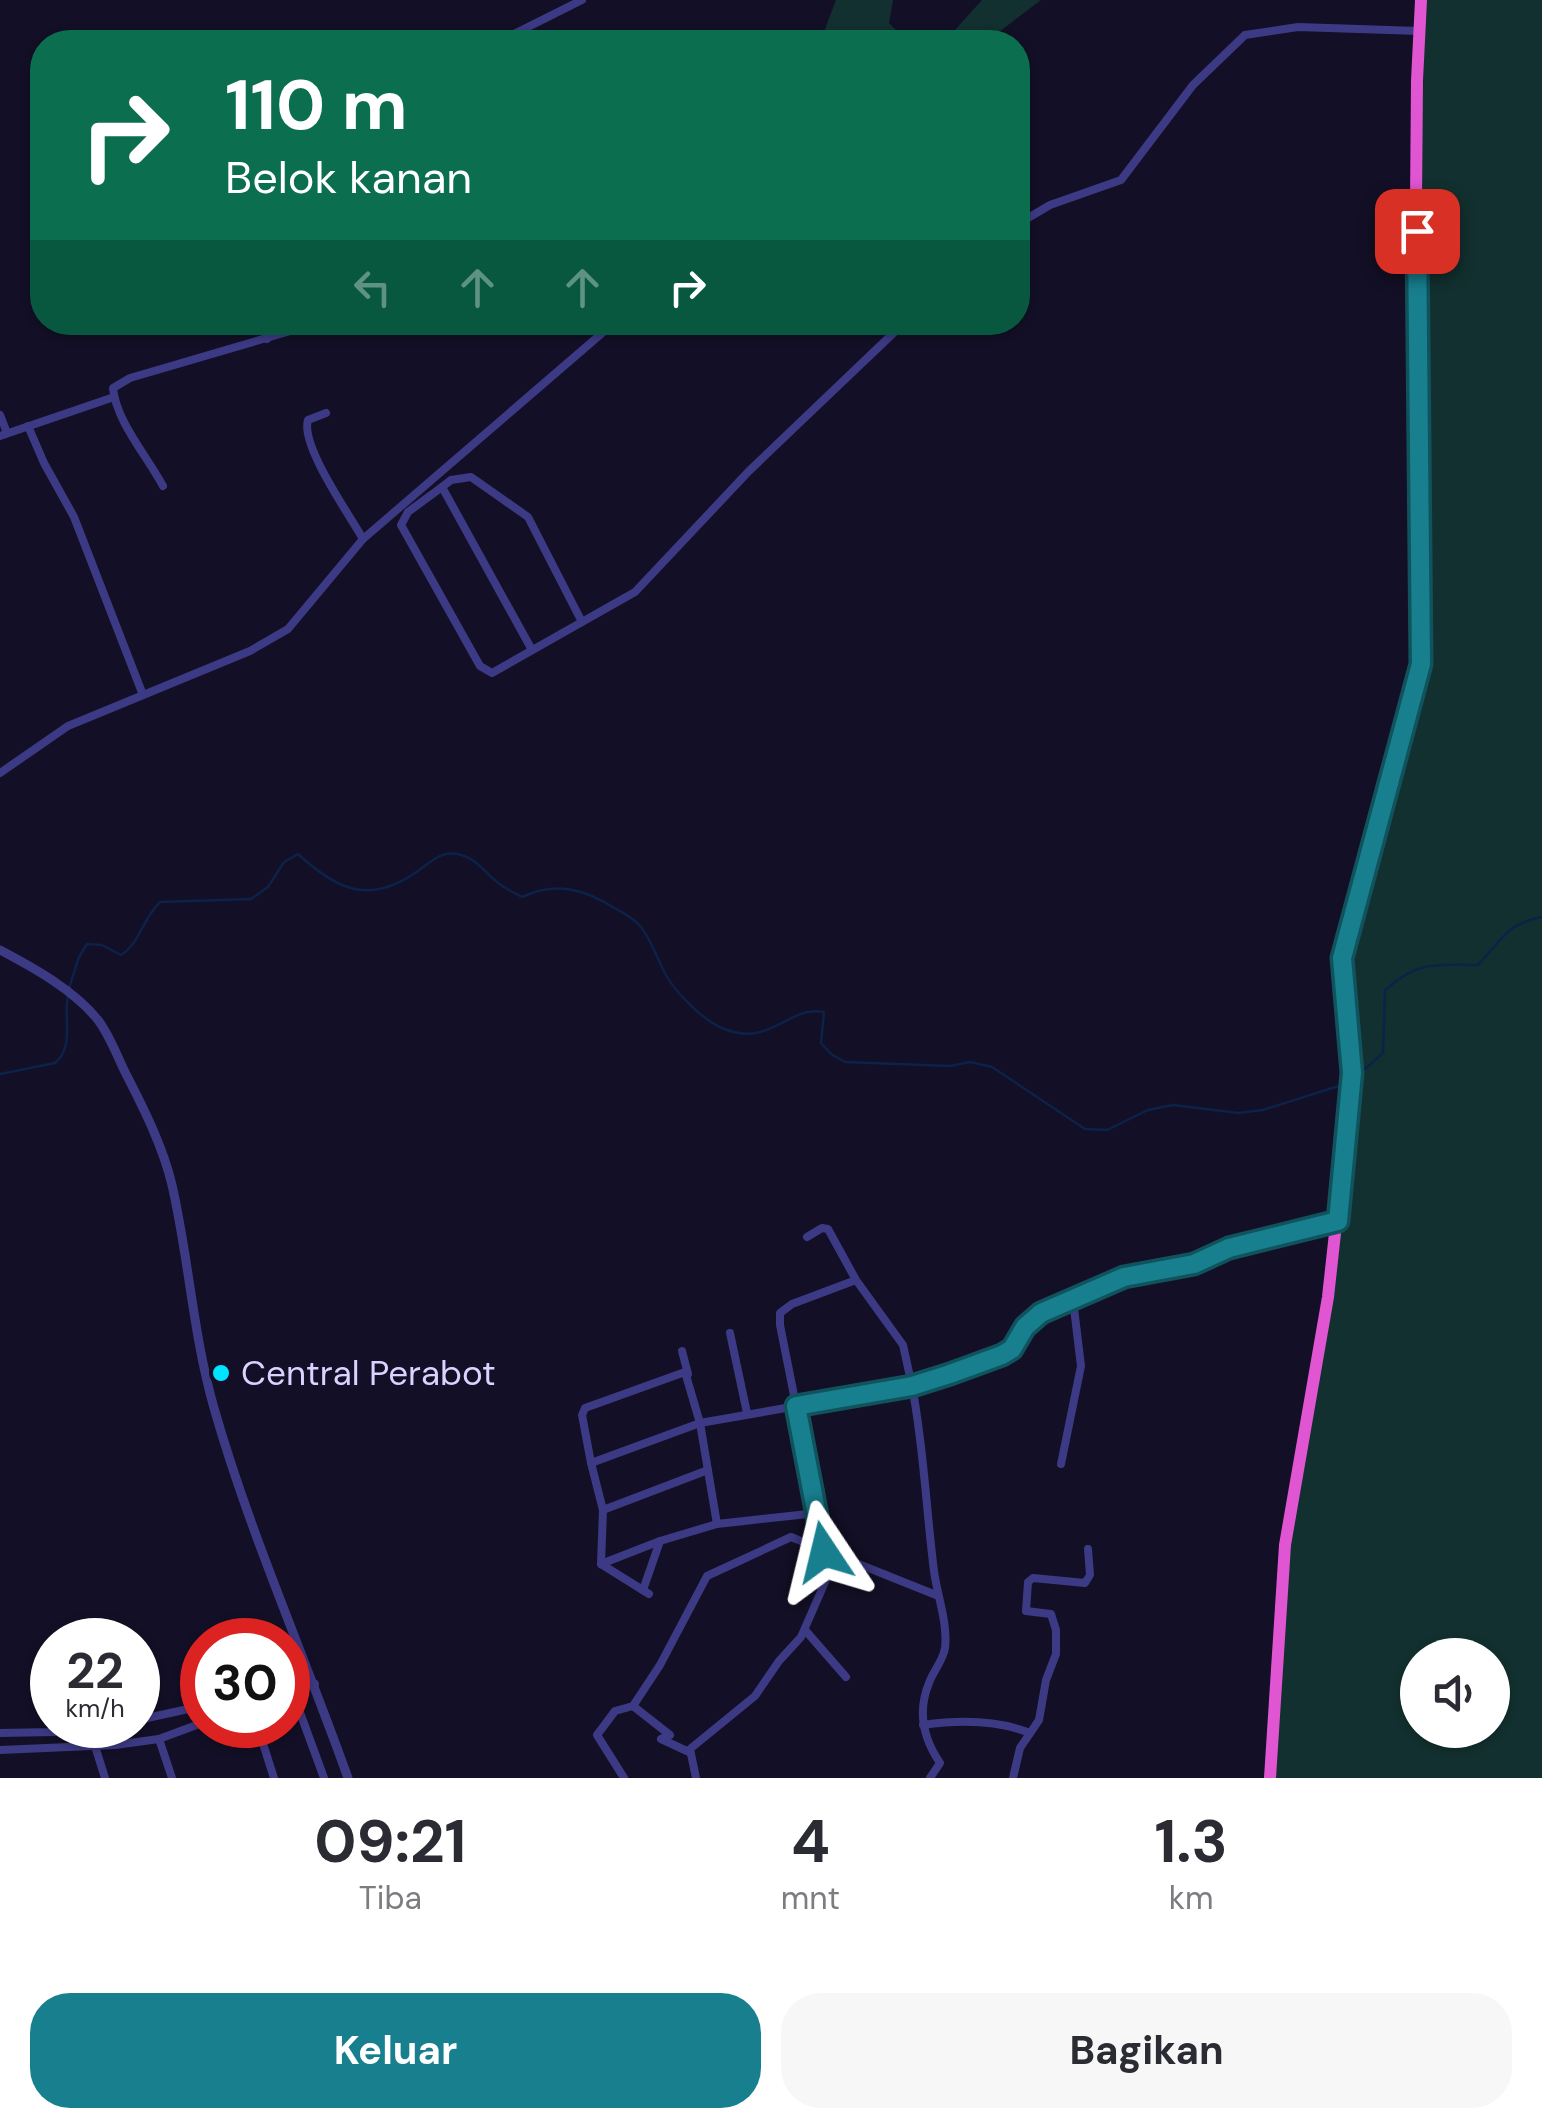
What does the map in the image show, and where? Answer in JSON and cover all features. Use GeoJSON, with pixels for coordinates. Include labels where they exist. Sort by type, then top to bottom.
{"type":"FeatureCollection","features":[{"type":"Feature","properties":{"kind":"highway"},"geometry":{"type":"LineString","coordinates":[[1270,1778],[1285,1545],[1319,1355],[1352,1080],[1342,958],[1421,664],[1415,325],[1420,0]]}},
{"type":"Feature","properties":{"kind":"street"},"geometry":{"type":"LineString","coordinates":[[522,30],[582,0]]}},
{"type":"Feature","properties":{"kind":"street"},"geometry":{"type":"LineString","coordinates":[[1030,217],[1050,205],[1114,184],[1129,174],[1193,84],[1245,35],[1298,27],[1418,32]]}},
{"type":"Feature","properties":{"kind":"street"},"geometry":{"type":"LineString","coordinates":[[265,335],[267,339]]}},
{"type":"Feature","properties":{"kind":"street"},"geometry":{"type":"LineString","coordinates":[[162,486],[114,397],[118,382],[279,335]]}},
{"type":"Feature","properties":{"kind":"street"},"geometry":{"type":"LineString","coordinates":[[0,772],[68,726],[250,651],[288,629],[363,539],[601,335]]}},
{"type":"Feature","properties":{"kind":"street"},"geometry":{"type":"LineString","coordinates":[[582,622],[528,517],[471,477],[451,480],[408,512],[401,525],[483,670],[492,672],[622,600],[644,584],[749,471],[892,335]]}},
{"type":"Feature","properties":{"kind":"street"},"geometry":{"type":"LineString","coordinates":[[0,415],[4,435],[114,397]]}},
{"type":"Feature","properties":{"kind":"street"},"geometry":{"type":"LineString","coordinates":[[326,413],[308,420],[307,434],[363,539]]}},
{"type":"Feature","properties":{"kind":"street"},"geometry":{"type":"LineString","coordinates":[[28,426],[74,517],[143,695]]}},
{"type":"Feature","properties":{"kind":"street"},"geometry":{"type":"LineString","coordinates":[[442,487],[532,650]]}},
{"type":"Feature","properties":{"kind":"street"},"geometry":{"type":"LineString","coordinates":[[0,950],[39,971],[83,1006],[106,1034],[160,1146],[172,1184],[213,1405],[262,1552],[348,1778]]}},
{"type":"Feature","properties":{"kind":"street"},"geometry":{"type":"LineString","coordinates":[[591,1463],[700,1423],[912,1386],[1002,1355],[1012,1349],[1034,1318],[1124,1277],[1194,1264],[1229,1248],[1338,1221]]}},
{"type":"Feature","properties":{"kind":"street"},"geometry":{"type":"LineString","coordinates":[[806,1237],[828,1229],[856,1280],[903,1345],[922,1435],[936,1594],[945,1648],[926,1688],[926,1743],[940,1762],[930,1778]]}},
{"type":"Feature","properties":{"kind":"street"},"geometry":{"type":"LineString","coordinates":[[824,1552],[780,1313],[788,1306],[856,1280]]}},
{"type":"Feature","properties":{"kind":"street"},"geometry":{"type":"LineString","coordinates":[[1061,1464],[1081,1366],[1073,1300]]}},
{"type":"Feature","properties":{"kind":"street"},"geometry":{"type":"LineString","coordinates":[[730,1333],[746,1414]]}},
{"type":"Feature","properties":{"kind":"street"},"geometry":{"type":"LineString","coordinates":[[682,1351],[718,1524]]}},
{"type":"Feature","properties":{"kind":"street"},"geometry":{"type":"LineString","coordinates":[[602,1564],[603,1510],[582,1416],[585,1408],[682,1372],[688,1374]]}},
{"type":"Feature","properties":{"kind":"street"},"geometry":{"type":"LineString","coordinates":[[603,1510],[708,1470]]}},
{"type":"Feature","properties":{"kind":"street"},"geometry":{"type":"LineString","coordinates":[[602,1564],[718,1524],[816,1513]]}},
{"type":"Feature","properties":{"kind":"street"},"geometry":{"type":"LineString","coordinates":[[624,1778],[596,1736],[616,1712],[633,1706],[709,1574],[791,1537],[936,1594]]}},
{"type":"Feature","properties":{"kind":"street"},"geometry":{"type":"LineString","coordinates":[[602,1564],[646,1592],[660,1541]]}},
{"type":"Feature","properties":{"kind":"street"},"geometry":{"type":"LineString","coordinates":[[1013,1778],[1020,1748],[1039,1720],[1057,1648],[1051,1614],[1026,1611],[1028,1582],[1034,1578],[1085,1583],[1090,1574],[1088,1549]]}},
{"type":"Feature","properties":{"kind":"street"},"geometry":{"type":"LineString","coordinates":[[689,1752],[705,1733],[731,1718],[755,1696],[805,1630],[836,1557]]}},
{"type":"Feature","properties":{"kind":"street"},"geometry":{"type":"LineString","coordinates":[[805,1630],[846,1677]]}},
{"type":"Feature","properties":{"kind":"street"},"geometry":{"type":"LineString","coordinates":[[310,1685],[315,1684]]}},
{"type":"Feature","properties":{"kind":"street"},"geometry":{"type":"LineString","coordinates":[[633,1706],[670,1734],[661,1739],[689,1752]]}},
{"type":"Feature","properties":{"kind":"street"},"geometry":{"type":"LineString","coordinates":[[923,1725],[994,1724],[1030,1733]]}},
{"type":"Feature","properties":{"kind":"street"},"geometry":{"type":"LineString","coordinates":[[0,1733],[30,1732]]}},
{"type":"Feature","properties":{"kind":"street"},"geometry":{"type":"LineString","coordinates":[[310,1739],[324,1778]]}},
{"type":"Feature","properties":{"kind":"street"},"geometry":{"type":"LineString","coordinates":[[160,1742],[172,1778]]}},
{"type":"Feature","properties":{"kind":"street"},"geometry":{"type":"LineString","coordinates":[[0,1750],[48,1748]]}},
{"type":"Feature","properties":{"kind":"street"},"geometry":{"type":"LineString","coordinates":[[97,1748],[105,1778]]}},
{"type":"Feature","properties":{"kind":"street"},"geometry":{"type":"LineString","coordinates":[[264,1748],[274,1778]]}},
{"type":"Feature","properties":{"kind":"street"},"geometry":{"type":"LineString","coordinates":[[689,1752],[696,1778]]}},
{"type":"Feature","properties":{"kind":"green space"},"geometry":{"type":"Polygon","coordinates":[[[836,0],[893,0],[889,23],[896,30],[825,30],[836,0]]]}},
{"type":"Feature","properties":{"kind":"green space"},"geometry":{"type":"Polygon","coordinates":[[[982,0],[1041,0],[1002,30],[955,30],[982,0]]]}},
{"type":"Feature","properties":{"kind":"green space"},"geometry":{"type":"Polygon","coordinates":[[[1426,0],[1542,0],[1542,1778],[1274,1778],[1282,1627],[1295,1506],[1338,1251],[1360,1057],[1343,962],[1424,680],[1421,163],[1426,0]]]}},
{"type":"Feature","properties":{"kind":"waterway"},"geometry":{"type":"LineString","coordinates":[[69,988],[87,944],[102,945],[121,955],[133,944],[160,902],[251,899],[268,887],[284,862],[298,854],[328,878],[372,890],[404,880],[438,857],[452,853],[470,859],[522,897],[547,889],[570,890],[593,896],[630,917],[645,932],[676,990],[722,1028],[753,1033],[799,1014],[824,1012],[821,1043],[845,1062],[950,1066],[970,1062],[992,1067],[1085,1129],[1107,1130],[1148,1110],[1173,1105],[1238,1113],[1263,1110],[1345,1084]]}},
{"type":"Feature","properties":{"kind":"waterway"},"geometry":{"type":"LineString","coordinates":[[1356,1077],[1383,1053],[1385,990],[1418,969],[1478,965],[1512,928],[1542,917]]}},
{"type":"Feature","properties":{"kind":"waterway"},"geometry":{"type":"LineString","coordinates":[[0,1074],[55,1063],[67,1040],[68,996]]}},
{"type":"Feature","properties":{"kind":"place","name":"Central Perabot"},"geometry":{"type":"Point","coordinates":[221,1373]}},
{"type":"Feature","properties":{"kind":"route"},"geometry":{"type":"LineString","coordinates":[[824,1552],[796,1406],[912,1386],[950,1374],[1012,1349],[1025,1327],[1041,1313],[1124,1277],[1194,1264],[1229,1248],[1338,1221],[1352,1073],[1342,958],[1421,664],[1417,231]]}}]}
